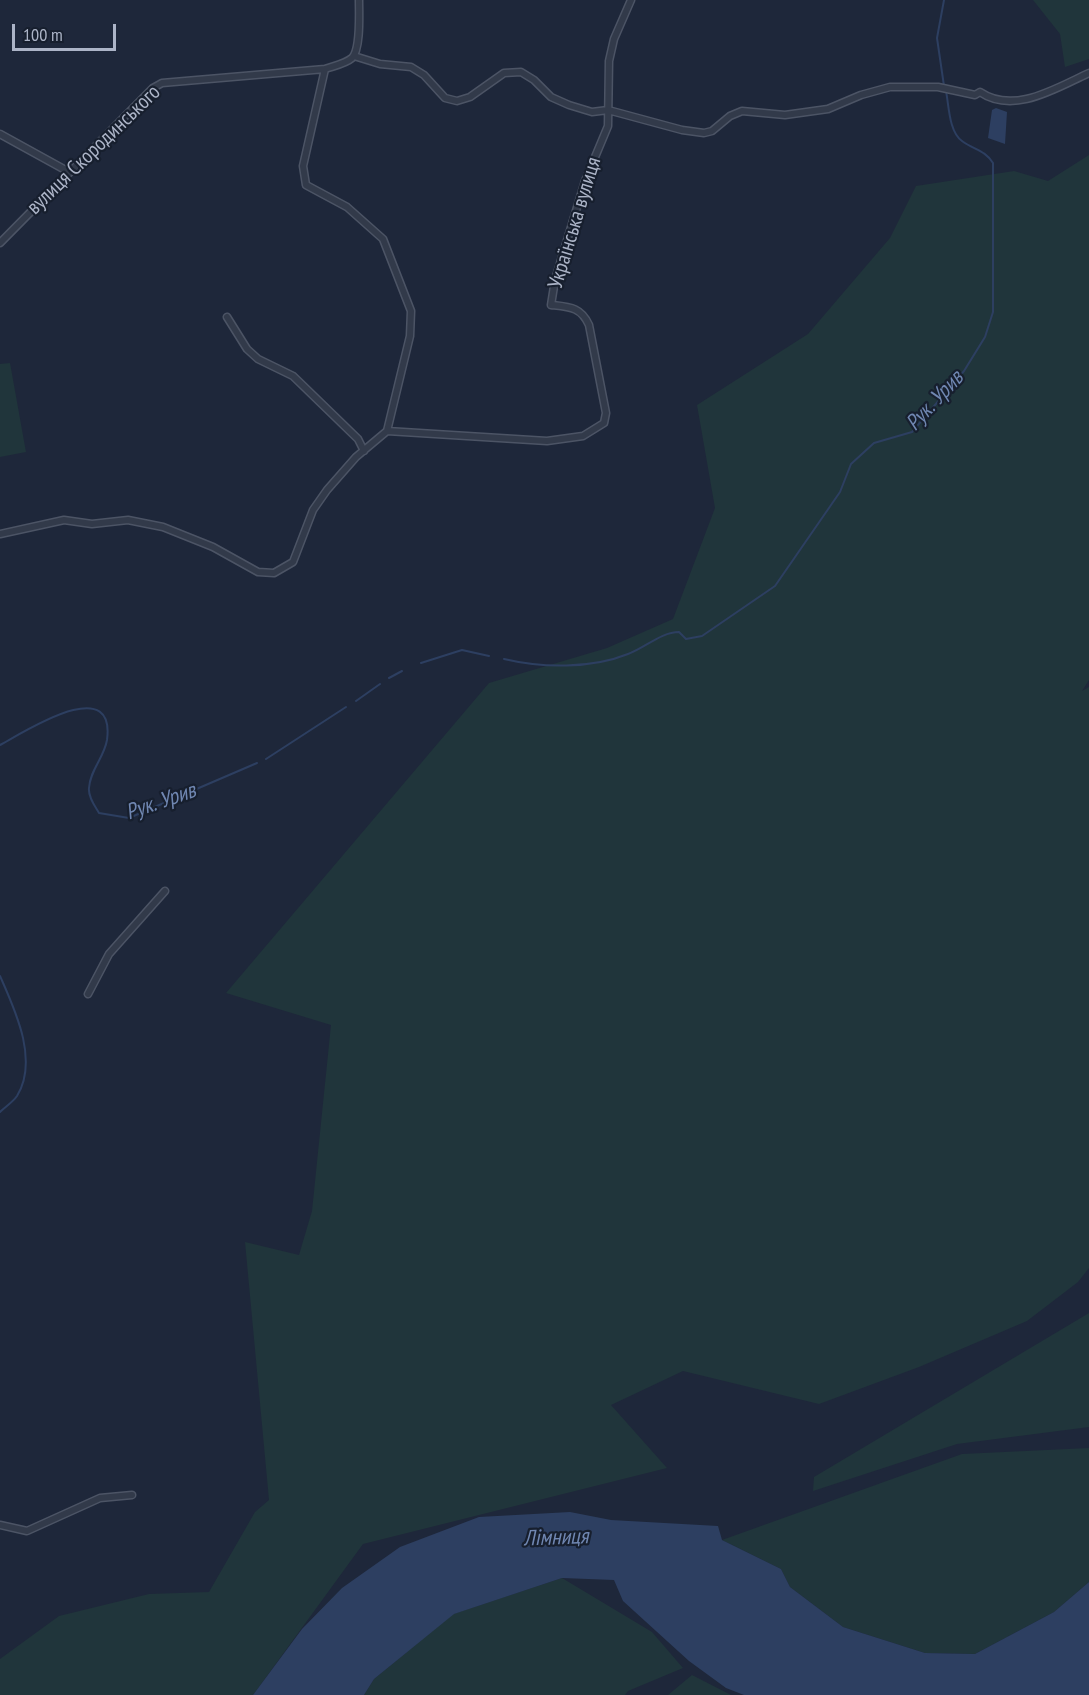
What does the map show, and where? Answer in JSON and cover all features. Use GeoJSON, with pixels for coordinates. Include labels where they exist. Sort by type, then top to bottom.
{"type":"FeatureCollection","features":[{"type":"Feature","properties":{"kind":"street"},"geometry":{"type":"LineString","coordinates":[[359,0],[357,48],[354,56],[380,64],[411,67],[424,75],[445,98],[457,101],[470,97],[504,73],[521,72],[534,80],[551,97],[569,105],[592,112],[608,110],[682,130],[704,133],[712,131],[730,116],[742,111],[784,115],[806,112],[840,106],[861,95],[890,87],[938,87],[975,95],[980,92],[991,100],[1005,102],[1022,100],[1089,73]]}},
{"type":"Feature","properties":{"kind":"street","name":"Українська вулиця"},"geometry":{"type":"LineString","coordinates":[[387,431],[547,441],[583,436],[604,423],[606,413],[589,325],[584,314],[575,308],[551,305],[555,280],[585,181],[608,126],[609,61],[614,39],[631,0]]}},
{"type":"Feature","properties":{"kind":"street","name":"вулиця Скородинського"},"geometry":{"type":"LineString","coordinates":[[0,243],[153,87],[162,82],[325,69],[354,56]]}},
{"type":"Feature","properties":{"kind":"street"},"geometry":{"type":"LineString","coordinates":[[0,534],[64,520],[92,524],[128,520],[163,527],[213,547],[258,572],[274,573],[293,562],[313,510],[327,490],[364,451],[387,431],[407,347],[411,311],[383,239],[347,207],[306,185],[303,166],[325,69]]}},
{"type":"Feature","properties":{"kind":"street"},"geometry":{"type":"LineString","coordinates":[[0,134],[69,172]]}},
{"type":"Feature","properties":{"kind":"street"},"geometry":{"type":"LineString","coordinates":[[227,317],[247,349],[258,358],[293,376],[358,439],[364,451]]}},
{"type":"Feature","properties":{"kind":"street"},"geometry":{"type":"LineString","coordinates":[[88,994],[109,954],[165,891]]}},
{"type":"Feature","properties":{"kind":"street"},"geometry":{"type":"LineString","coordinates":[[0,1525],[27,1531],[100,1498],[132,1496]]}},
{"type":"Feature","properties":{"kind":"green space"},"geometry":{"type":"Polygon","coordinates":[[[1033,0],[1089,0],[1089,59],[1065,67],[1060,34],[1033,0]]]}},
{"type":"Feature","properties":{"kind":"green space"},"geometry":{"type":"Polygon","coordinates":[[[1089,155],[1089,680],[1082,691],[1089,687],[1089,1268],[1078,1282],[1027,1321],[919,1367],[819,1404],[683,1371],[611,1405],[667,1468],[363,1544],[253,1695],[0,1695],[0,1659],[59,1616],[149,1594],[209,1592],[255,1512],[269,1500],[245,1242],[299,1255],[312,1211],[331,1025],[226,993],[489,683],[607,648],[673,619],[715,508],[697,405],[808,334],[890,238],[916,186],[1014,171],[1048,181],[1089,155]]]}},
{"type":"Feature","properties":{"kind":"green space"},"geometry":{"type":"Polygon","coordinates":[[[10,363],[26,452],[0,457],[0,364],[10,363]]]}},
{"type":"Feature","properties":{"kind":"green space"},"geometry":{"type":"Polygon","coordinates":[[[1089,1313],[1089,1427],[957,1444],[813,1491],[814,1477],[1089,1313]]]}},
{"type":"Feature","properties":{"kind":"green space"},"geometry":{"type":"Polygon","coordinates":[[[1089,1448],[1089,1582],[1054,1612],[975,1654],[925,1653],[843,1627],[790,1587],[781,1569],[722,1540],[962,1454],[1089,1448]]]}},
{"type":"Feature","properties":{"kind":"green space"},"geometry":{"type":"Polygon","coordinates":[[[562,1578],[652,1632],[683,1668],[628,1691],[625,1695],[364,1695],[374,1679],[453,1614],[562,1578]]]}},
{"type":"Feature","properties":{"kind":"green space"},"geometry":{"type":"Polygon","coordinates":[[[692,1675],[731,1695],[668,1695],[692,1675]]]}},
{"type":"Feature","properties":{"kind":"water"},"geometry":{"type":"Polygon","coordinates":[[[996,108],[1007,112],[1005,144],[988,138],[992,110],[996,108]]]}},
{"type":"Feature","properties":{"kind":"water","name":"Лімниця"},"geometry":{"type":"Polygon","coordinates":[[[570,1512],[611,1520],[718,1526],[722,1540],[781,1569],[790,1587],[843,1627],[925,1653],[975,1654],[1054,1612],[1089,1582],[1089,1695],[744,1695],[726,1688],[689,1661],[623,1601],[614,1580],[562,1578],[454,1614],[374,1679],[364,1695],[253,1695],[302,1629],[342,1588],[400,1547],[479,1517],[570,1512]]]}},
{"type":"Feature","properties":{"kind":"waterway","name":"Рук. Урив"},"geometry":{"type":"LineString","coordinates":[[944,0],[937,38],[944,86]]}},
{"type":"Feature","properties":{"kind":"waterway","name":"Рук. Урив"},"geometry":{"type":"LineString","coordinates":[[504,659],[534,664],[583,665],[628,654],[659,637],[672,633],[679,632],[686,639],[702,636],[775,586],[840,492],[851,464],[874,443],[912,432],[964,371],[985,337],[993,312],[993,163],[979,150],[962,141],[954,132],[946,91]]}},
{"type":"Feature","properties":{"kind":"waterway","name":"Рук. Урив"},"geometry":{"type":"LineString","coordinates":[[421,663],[462,650],[489,656]]}},
{"type":"Feature","properties":{"kind":"waterway","name":"Рук. Урив"},"geometry":{"type":"LineString","coordinates":[[389,678],[402,671]]}},
{"type":"Feature","properties":{"kind":"waterway","name":"Рук. Урив"},"geometry":{"type":"LineString","coordinates":[[356,701],[380,684]]}},
{"type":"Feature","properties":{"kind":"waterway","name":"Рук. Урив"},"geometry":{"type":"LineString","coordinates":[[266,759],[346,707]]}},
{"type":"Feature","properties":{"kind":"waterway","name":"Рук. Урив"},"geometry":{"type":"LineString","coordinates":[[0,745],[66,712],[83,708],[97,710],[106,720],[107,740],[92,775],[90,795],[99,813],[129,818],[257,763]]}},
{"type":"Feature","properties":{"kind":"waterway","name":"Рук. Урив"},"geometry":{"type":"LineString","coordinates":[[0,976],[18,1019],[26,1067],[17,1096],[0,1112]]}}]}
